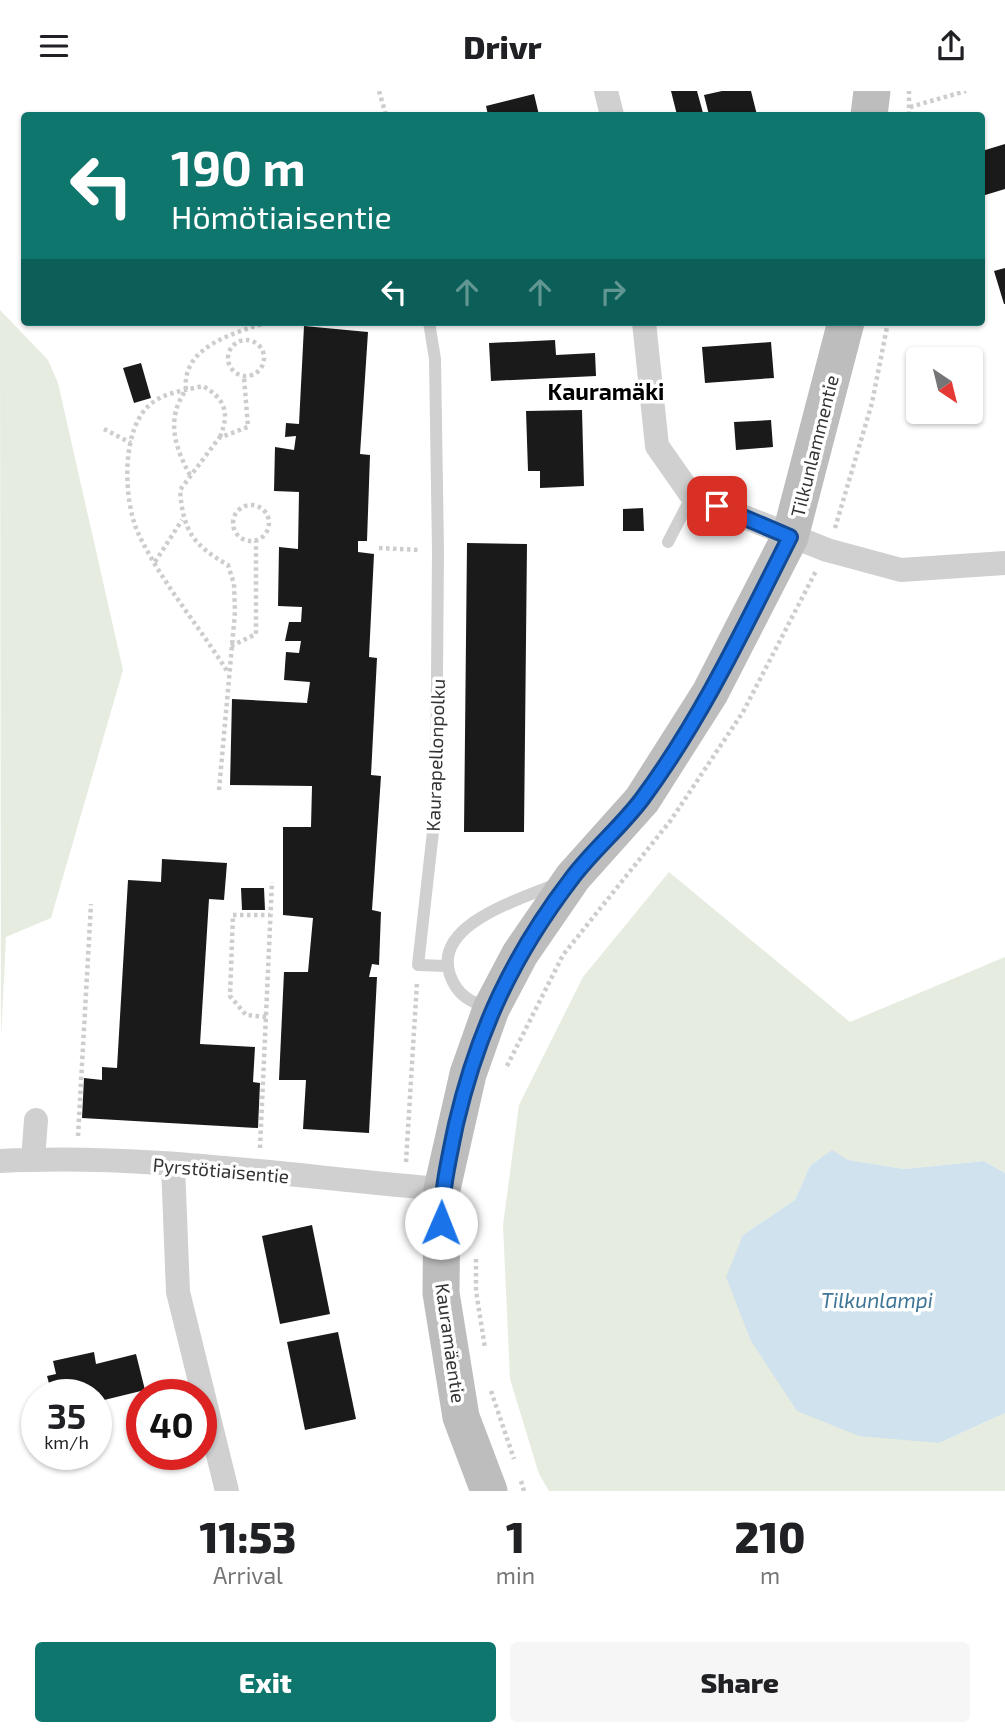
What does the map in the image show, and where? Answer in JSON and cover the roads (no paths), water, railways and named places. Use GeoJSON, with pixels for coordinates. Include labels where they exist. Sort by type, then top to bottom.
{"type":"FeatureCollection","features":[{"type":"Feature","properties":{"kind":"street"},"geometry":{"type":"LineString","coordinates":[[606,91],[611,112]]}},
{"type":"Feature","properties":{"kind":"street"},"geometry":{"type":"LineString","coordinates":[[869,112],[872,91]]}},
{"type":"Feature","properties":{"kind":"street"},"geometry":{"type":"LineString","coordinates":[[644,326],[657,446],[692,496],[790,537],[901,570],[1005,563]]}},
{"type":"Feature","properties":{"kind":"street","name":"Tilkunlammentie"},"geometry":{"type":"LineString","coordinates":[[442,1189],[468,1074],[491,1009],[520,954],[573,877],[642,800],[697,714],[790,537],[845,326]]}},
{"type":"Feature","properties":{"kind":"street"},"geometry":{"type":"LineString","coordinates":[[33,1159],[36,1120]]}},
{"type":"Feature","properties":{"kind":"street","name":"Pyrstötiaisentie"},"geometry":{"type":"LineString","coordinates":[[0,1161],[33,1159],[173,1165],[442,1189]]}},
{"type":"Feature","properties":{"kind":"street"},"geometry":{"type":"LineString","coordinates":[[173,1165],[178,1292],[227,1491]]}},
{"type":"Feature","properties":{"kind":"street","name":"Kauramäentie"},"geometry":{"type":"LineString","coordinates":[[442,1189],[443,1307],[461,1417],[505,1485]]}},
{"type":"Feature","properties":{"kind":"lane","name":"Kaurapellonpolku"},"geometry":{"type":"LineString","coordinates":[[430,326],[435,359],[438,551],[436,805],[418,965],[447,966]]}},
{"type":"Feature","properties":{"kind":"lane"},"geometry":{"type":"LineString","coordinates":[[668,542],[692,496]]}},
{"type":"Feature","properties":{"kind":"lane"},"geometry":{"type":"LineString","coordinates":[[491,1009],[471,1003],[454,988],[447,966],[452,943],[475,920],[573,877]]}},
{"type":"Feature","properties":{"kind":"water","name":"Tilkunlampi"},"geometry":{"type":"Polygon","coordinates":[[[832,1150],[848,1160],[904,1169],[984,1161],[1005,1173],[1005,1413],[939,1443],[859,1436],[797,1411],[751,1341],[726,1277],[743,1235],[795,1200],[810,1166],[832,1150]]]}},
{"type":"Feature","properties":{"kind":"district","name":"Kauramäki"},"geometry":{"type":"Point","coordinates":[606,391]}}]}
